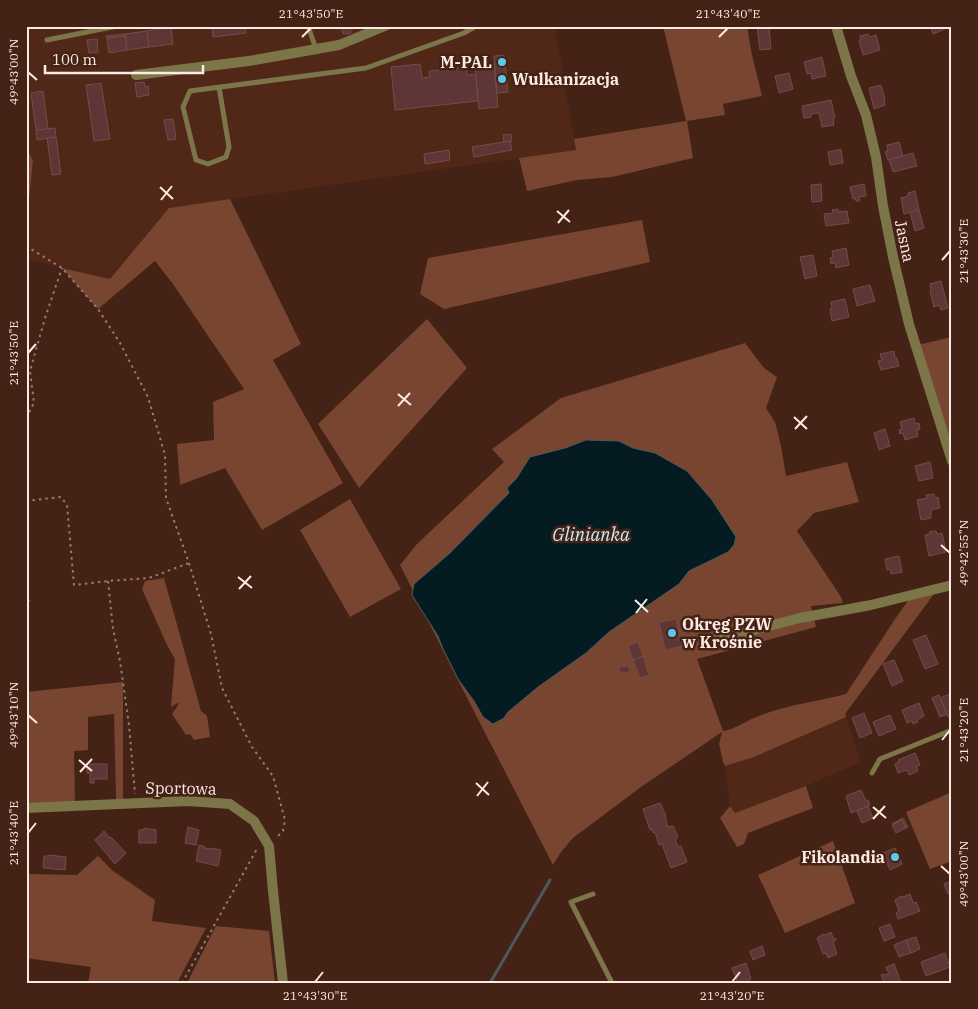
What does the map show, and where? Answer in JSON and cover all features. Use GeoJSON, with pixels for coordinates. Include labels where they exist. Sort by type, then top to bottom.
{"type":"FeatureCollection","features":[{"type":"Feature","properties":{"kind":"street"},"geometry":{"type":"LineString","coordinates":[[136,75],[248,60],[339,45],[385,26]]}},
{"type":"Feature","properties":{"kind":"street","name":"Jasna"},"geometry":{"type":"LineString","coordinates":[[836,26],[851,76],[866,115],[876,157],[891,248],[909,324],[952,461]]}},
{"type":"Feature","properties":{"kind":"street"},"geometry":{"type":"LineString","coordinates":[[704,643],[800,618],[870,605],[952,585]]}},
{"type":"Feature","properties":{"kind":"street","name":"Sportowa"},"geometry":{"type":"LineString","coordinates":[[26,808],[188,801],[230,804],[254,821],[270,846],[283,983]]}},
{"type":"Feature","properties":{"kind":"lane"},"geometry":{"type":"LineString","coordinates":[[47,40],[117,26]]}},
{"type":"Feature","properties":{"kind":"lane"},"geometry":{"type":"LineString","coordinates":[[308,26],[316,49]]}},
{"type":"Feature","properties":{"kind":"lane"},"geometry":{"type":"LineString","coordinates":[[219,87],[229,147],[226,157],[208,164],[196,160],[183,107],[190,91],[219,87],[366,68],[476,26]]}},
{"type":"Feature","properties":{"kind":"lane"},"geometry":{"type":"LineString","coordinates":[[872,773],[880,759],[952,730]]}},
{"type":"Feature","properties":{"kind":"lane"},"geometry":{"type":"LineString","coordinates":[[593,894],[571,902],[612,983]]}},
{"type":"Feature","properties":{"kind":"path"},"geometry":{"type":"LineString","coordinates":[[26,246],[62,268],[98,309],[120,343],[148,397],[165,456],[166,498],[211,634],[222,688],[252,747],[273,776],[285,820],[283,831],[270,846]]}},
{"type":"Feature","properties":{"kind":"path"},"geometry":{"type":"LineString","coordinates":[[26,418],[34,403],[30,371],[62,268]]}},
{"type":"Feature","properties":{"kind":"path"},"geometry":{"type":"LineString","coordinates":[[26,501],[61,497],[67,505],[74,585],[149,578],[189,563]]}},
{"type":"Feature","properties":{"kind":"path"},"geometry":{"type":"LineString","coordinates":[[108,581],[113,629],[128,716],[135,796],[140,803]]}},
{"type":"Feature","properties":{"kind":"path"},"geometry":{"type":"LineString","coordinates":[[26,587],[29,601]]}},
{"type":"Feature","properties":{"kind":"path"},"geometry":{"type":"LineString","coordinates":[[182,983],[264,836]]}},
{"type":"Feature","properties":{"kind":"shaded area"},"geometry":{"type":"Polygon","coordinates":[[[26,26],[555,26],[576,150],[169,208],[110,279],[26,259],[26,206],[29,200],[33,160],[26,148],[26,26]]]}},
{"type":"Feature","properties":{"kind":"shaded area"},"geometry":{"type":"Polygon","coordinates":[[[663,26],[747,26],[762,96],[723,104],[725,115],[687,121],[693,158],[612,177],[577,180],[527,191],[519,158],[576,150],[574,139],[686,121],[663,26]]]}},
{"type":"Feature","properties":{"kind":"shaded area"},"geometry":{"type":"Polygon","coordinates":[[[26,148],[33,160],[29,200],[26,206],[26,148]]]}},
{"type":"Feature","properties":{"kind":"shaded area"},"geometry":{"type":"Polygon","coordinates":[[[230,199],[301,344],[273,360],[343,483],[262,530],[225,468],[180,485],[177,444],[214,440],[213,402],[244,389],[173,284],[155,261],[98,309],[62,268],[110,279],[169,208],[230,199]]]}},
{"type":"Feature","properties":{"kind":"shaded area"},"geometry":{"type":"Polygon","coordinates":[[[642,220],[650,262],[444,309],[420,294],[428,258],[642,220]]]}},
{"type":"Feature","properties":{"kind":"shaded area"},"geometry":{"type":"Polygon","coordinates":[[[427,319],[467,368],[359,488],[318,424],[427,319]]]}},
{"type":"Feature","properties":{"kind":"shaded area"},"geometry":{"type":"Polygon","coordinates":[[[952,337],[952,446],[918,345],[952,337]]]}},
{"type":"Feature","properties":{"kind":"shaded area"},"geometry":{"type":"Polygon","coordinates":[[[745,343],[764,368],[777,377],[766,408],[775,422],[786,476],[847,462],[859,502],[814,513],[797,531],[841,597],[843,603],[811,606],[816,627],[697,659],[723,731],[770,712],[846,694],[910,598],[934,594],[845,714],[846,717],[754,757],[725,766],[719,744],[722,732],[641,787],[573,838],[553,865],[400,565],[417,544],[504,462],[492,449],[561,398],[745,343]]]}},
{"type":"Feature","properties":{"kind":"shaded area"},"geometry":{"type":"Polygon","coordinates":[[[350,499],[401,589],[350,617],[300,530],[350,499]]]}},
{"type":"Feature","properties":{"kind":"shaded area"},"geometry":{"type":"Polygon","coordinates":[[[164,578],[201,711],[207,716],[210,737],[194,740],[190,734],[186,735],[172,714],[179,702],[171,707],[175,659],[142,589],[145,581],[164,578]]]}},
{"type":"Feature","properties":{"kind":"shaded area"},"geometry":{"type":"Polygon","coordinates":[[[123,682],[123,800],[116,800],[114,714],[88,717],[88,750],[74,751],[75,802],[27,804],[26,692],[123,682]]]}},
{"type":"Feature","properties":{"kind":"shaded area"},"geometry":{"type":"Polygon","coordinates":[[[846,717],[861,762],[806,786],[735,813],[730,806],[725,766],[754,757],[846,717]]]}},
{"type":"Feature","properties":{"kind":"shaded area"},"geometry":{"type":"Polygon","coordinates":[[[806,786],[813,808],[748,833],[744,844],[737,847],[720,818],[730,806],[735,813],[806,786]]]}},
{"type":"Feature","properties":{"kind":"shaded area"},"geometry":{"type":"Polygon","coordinates":[[[952,792],[952,861],[930,869],[906,812],[952,792]]]}},
{"type":"Feature","properties":{"kind":"shaded area"},"geometry":{"type":"Polygon","coordinates":[[[833,841],[855,903],[785,933],[758,875],[833,841]]]}},
{"type":"Feature","properties":{"kind":"shaded area"},"geometry":{"type":"Polygon","coordinates":[[[98,856],[113,871],[155,900],[152,921],[206,928],[177,983],[88,983],[91,967],[26,958],[26,912],[29,912],[29,874],[77,875],[98,856]]]}},
{"type":"Feature","properties":{"kind":"shaded area"},"geometry":{"type":"Polygon","coordinates":[[[216,926],[269,931],[275,983],[187,983],[216,926]]]}},
{"type":"Feature","properties":{"kind":"water","name":"Glinianka"},"geometry":{"type":"Polygon","coordinates":[[[586,440],[619,441],[633,448],[655,453],[687,471],[712,500],[736,537],[734,545],[728,552],[689,571],[679,584],[609,632],[586,653],[538,687],[508,712],[504,718],[493,724],[483,717],[458,679],[438,636],[412,595],[414,584],[450,553],[509,493],[507,488],[516,479],[530,457],[565,448],[586,440]]]}},
{"type":"Feature","properties":{"kind":"building"},"geometry":{"type":"Polygon","coordinates":[[[212,26],[245,26],[246,33],[213,37],[212,26]]]}},
{"type":"Feature","properties":{"kind":"building"},"geometry":{"type":"Polygon","coordinates":[[[350,26],[351,33],[343,34],[342,27],[350,26]]]}},
{"type":"Feature","properties":{"kind":"building"},"geometry":{"type":"Polygon","coordinates":[[[757,26],[769,26],[771,49],[760,50],[757,26]]]}},
{"type":"Feature","properties":{"kind":"building"},"geometry":{"type":"Polygon","coordinates":[[[930,26],[943,26],[943,30],[933,34],[930,26]]]}},
{"type":"Feature","properties":{"kind":"building"},"geometry":{"type":"Polygon","coordinates":[[[171,27],[173,44],[149,47],[147,31],[171,27]]]}},
{"type":"Feature","properties":{"kind":"building"},"geometry":{"type":"Polygon","coordinates":[[[147,31],[149,47],[127,50],[125,34],[147,31]]]}},
{"type":"Feature","properties":{"kind":"building"},"geometry":{"type":"Polygon","coordinates":[[[125,34],[125,36],[107,38],[106,36],[125,34]]]}},
{"type":"Feature","properties":{"kind":"building"},"geometry":{"type":"Polygon","coordinates":[[[868,34],[869,37],[876,35],[880,50],[863,55],[859,40],[861,39],[860,36],[868,34]]]}},
{"type":"Feature","properties":{"kind":"building"},"geometry":{"type":"Polygon","coordinates":[[[125,36],[127,50],[109,53],[107,38],[125,36]]]}},
{"type":"Feature","properties":{"kind":"building"},"geometry":{"type":"Polygon","coordinates":[[[97,39],[98,52],[89,53],[87,40],[97,39]]]}},
{"type":"Feature","properties":{"kind":"building"},"geometry":{"type":"Polygon","coordinates":[[[504,55],[508,92],[497,93],[494,56],[504,55]]]}},
{"type":"Feature","properties":{"kind":"building"},"geometry":{"type":"Polygon","coordinates":[[[822,57],[826,76],[812,79],[811,73],[807,74],[804,62],[822,57]]]}},
{"type":"Feature","properties":{"kind":"building"},"geometry":{"type":"Polygon","coordinates":[[[420,64],[422,78],[430,77],[429,71],[467,67],[467,75],[476,74],[478,101],[395,110],[391,67],[420,64]]]}},
{"type":"Feature","properties":{"kind":"building"},"geometry":{"type":"Polygon","coordinates":[[[494,64],[498,107],[479,109],[475,66],[494,64]]]}},
{"type":"Feature","properties":{"kind":"building"},"geometry":{"type":"Polygon","coordinates":[[[789,73],[793,89],[779,93],[775,76],[789,73]]]}},
{"type":"Feature","properties":{"kind":"building"},"geometry":{"type":"Polygon","coordinates":[[[144,82],[145,87],[148,86],[149,95],[137,97],[135,83],[144,82]]]}},
{"type":"Feature","properties":{"kind":"building"},"geometry":{"type":"Polygon","coordinates":[[[101,83],[110,139],[94,141],[86,85],[101,83]]]}},
{"type":"Feature","properties":{"kind":"building"},"geometry":{"type":"Polygon","coordinates":[[[881,85],[885,105],[874,109],[869,88],[881,85]]]}},
{"type":"Feature","properties":{"kind":"building"},"geometry":{"type":"Polygon","coordinates":[[[43,91],[48,129],[36,130],[31,93],[43,91]]]}},
{"type":"Feature","properties":{"kind":"building"},"geometry":{"type":"Polygon","coordinates":[[[831,100],[835,118],[833,118],[834,125],[822,127],[819,113],[811,114],[811,117],[804,118],[802,106],[831,100]]]}},
{"type":"Feature","properties":{"kind":"building"},"geometry":{"type":"Polygon","coordinates":[[[173,119],[176,139],[168,140],[164,120],[173,119]]]}},
{"type":"Feature","properties":{"kind":"building"},"geometry":{"type":"Polygon","coordinates":[[[55,128],[56,137],[37,140],[36,130],[55,128]]]}},
{"type":"Feature","properties":{"kind":"building"},"geometry":{"type":"Polygon","coordinates":[[[511,134],[512,141],[504,142],[503,135],[511,134]]]}},
{"type":"Feature","properties":{"kind":"building"},"geometry":{"type":"Polygon","coordinates":[[[56,137],[61,174],[52,175],[47,138],[56,137]]]}},
{"type":"Feature","properties":{"kind":"building"},"geometry":{"type":"Polygon","coordinates":[[[510,141],[512,150],[474,157],[472,147],[510,141]]]}},
{"type":"Feature","properties":{"kind":"building"},"geometry":{"type":"Polygon","coordinates":[[[899,142],[903,156],[888,160],[885,152],[888,151],[887,145],[899,142]]]}},
{"type":"Feature","properties":{"kind":"building"},"geometry":{"type":"Polygon","coordinates":[[[841,149],[843,163],[830,165],[828,152],[841,149]]]}},
{"type":"Feature","properties":{"kind":"building"},"geometry":{"type":"Polygon","coordinates":[[[449,150],[450,160],[425,164],[424,154],[449,150]]]}},
{"type":"Feature","properties":{"kind":"building"},"geometry":{"type":"Polygon","coordinates":[[[913,153],[917,166],[893,172],[889,160],[913,153]]]}},
{"type":"Feature","properties":{"kind":"building"},"geometry":{"type":"Polygon","coordinates":[[[821,184],[822,201],[812,202],[811,185],[821,184]]]}},
{"type":"Feature","properties":{"kind":"building"},"geometry":{"type":"Polygon","coordinates":[[[864,184],[866,196],[859,197],[860,201],[856,201],[855,198],[853,199],[850,187],[864,184]]]}},
{"type":"Feature","properties":{"kind":"building"},"geometry":{"type":"Polygon","coordinates":[[[915,191],[919,210],[904,214],[901,198],[915,191]]]}},
{"type":"Feature","properties":{"kind":"building"},"geometry":{"type":"Polygon","coordinates":[[[838,209],[838,212],[847,211],[849,223],[826,226],[824,214],[833,213],[832,210],[838,209]]]}},
{"type":"Feature","properties":{"kind":"building"},"geometry":{"type":"Polygon","coordinates":[[[919,210],[924,228],[915,231],[910,212],[919,210]]]}},
{"type":"Feature","properties":{"kind":"building"},"geometry":{"type":"Polygon","coordinates":[[[846,248],[849,265],[836,268],[835,263],[831,264],[832,251],[846,248]]]}},
{"type":"Feature","properties":{"kind":"building"},"geometry":{"type":"Polygon","coordinates":[[[813,255],[817,276],[805,279],[800,257],[813,255]]]}},
{"type":"Feature","properties":{"kind":"building"},"geometry":{"type":"Polygon","coordinates":[[[941,281],[948,308],[941,310],[939,305],[934,307],[930,284],[941,281]]]}},
{"type":"Feature","properties":{"kind":"building"},"geometry":{"type":"Polygon","coordinates":[[[870,285],[875,301],[857,306],[853,289],[870,285]]]}},
{"type":"Feature","properties":{"kind":"building"},"geometry":{"type":"Polygon","coordinates":[[[845,299],[849,317],[832,321],[831,302],[845,299]]]}},
{"type":"Feature","properties":{"kind":"building"},"geometry":{"type":"Polygon","coordinates":[[[894,351],[899,366],[881,370],[878,361],[882,360],[880,354],[894,351]]]}},
{"type":"Feature","properties":{"kind":"building"},"geometry":{"type":"Polygon","coordinates":[[[914,418],[915,424],[919,423],[918,436],[905,440],[903,433],[900,434],[899,430],[902,429],[900,422],[914,418]]]}},
{"type":"Feature","properties":{"kind":"building"},"geometry":{"type":"Polygon","coordinates":[[[885,429],[890,446],[879,450],[874,433],[885,429]]]}},
{"type":"Feature","properties":{"kind":"building"},"geometry":{"type":"Polygon","coordinates":[[[930,462],[933,478],[919,481],[915,466],[930,462]]]}},
{"type":"Feature","properties":{"kind":"building"},"geometry":{"type":"Polygon","coordinates":[[[934,494],[935,498],[938,497],[940,508],[931,510],[931,518],[921,520],[917,500],[927,498],[926,495],[934,494]]]}},
{"type":"Feature","properties":{"kind":"building"},"geometry":{"type":"Polygon","coordinates":[[[936,531],[937,534],[942,533],[946,552],[929,556],[925,535],[936,531]]]}},
{"type":"Feature","properties":{"kind":"building"},"geometry":{"type":"Polygon","coordinates":[[[899,556],[902,572],[891,574],[890,569],[887,570],[885,559],[899,556]]]}},
{"type":"Feature","properties":{"kind":"building"},"geometry":{"type":"Polygon","coordinates":[[[676,619],[682,646],[665,650],[659,622],[676,619]]]}},
{"type":"Feature","properties":{"kind":"building"},"geometry":{"type":"Polygon","coordinates":[[[926,635],[938,664],[925,669],[913,640],[926,635]]]}},
{"type":"Feature","properties":{"kind":"building"},"geometry":{"type":"Polygon","coordinates":[[[638,642],[643,656],[633,660],[628,646],[638,642]]]}},
{"type":"Feature","properties":{"kind":"building"},"geometry":{"type":"Polygon","coordinates":[[[643,656],[649,675],[640,678],[633,660],[643,656]]]}},
{"type":"Feature","properties":{"kind":"building"},"geometry":{"type":"Polygon","coordinates":[[[894,660],[903,681],[892,686],[883,664],[894,660]]]}},
{"type":"Feature","properties":{"kind":"building"},"geometry":{"type":"Polygon","coordinates":[[[629,666],[630,672],[620,673],[619,667],[629,666]]]}},
{"type":"Feature","properties":{"kind":"building"},"geometry":{"type":"Polygon","coordinates":[[[950,694],[952,699],[952,715],[948,717],[940,698],[950,694]]]}},
{"type":"Feature","properties":{"kind":"building"},"geometry":{"type":"Polygon","coordinates":[[[939,695],[947,714],[940,717],[932,698],[939,695]]]}},
{"type":"Feature","properties":{"kind":"building"},"geometry":{"type":"Polygon","coordinates":[[[919,703],[924,716],[917,720],[918,722],[913,724],[912,721],[907,723],[902,710],[919,703]]]}},
{"type":"Feature","properties":{"kind":"building"},"geometry":{"type":"Polygon","coordinates":[[[864,713],[872,733],[860,738],[852,718],[864,713]]]}},
{"type":"Feature","properties":{"kind":"building"},"geometry":{"type":"Polygon","coordinates":[[[890,715],[896,729],[879,736],[873,722],[890,715]]]}},
{"type":"Feature","properties":{"kind":"building"},"geometry":{"type":"Polygon","coordinates":[[[915,753],[920,765],[916,767],[918,771],[909,775],[907,770],[898,773],[895,764],[899,762],[898,760],[915,753]]]}},
{"type":"Feature","properties":{"kind":"building"},"geometry":{"type":"Polygon","coordinates":[[[90,764],[107,764],[107,779],[94,779],[94,783],[90,783],[90,773],[87,773],[87,767],[90,767],[90,764]]]}},
{"type":"Feature","properties":{"kind":"building"},"geometry":{"type":"Polygon","coordinates":[[[861,790],[870,805],[851,813],[846,796],[861,790]]]}},
{"type":"Feature","properties":{"kind":"building"},"geometry":{"type":"Polygon","coordinates":[[[660,803],[666,816],[668,827],[673,826],[678,837],[675,839],[678,847],[681,846],[687,862],[671,868],[662,844],[659,845],[655,832],[653,833],[652,829],[650,830],[643,809],[660,803]]]}},
{"type":"Feature","properties":{"kind":"building"},"geometry":{"type":"Polygon","coordinates":[[[868,806],[873,818],[862,823],[857,811],[868,806]]]}},
{"type":"Feature","properties":{"kind":"building"},"geometry":{"type":"Polygon","coordinates":[[[903,818],[908,827],[906,828],[902,820],[892,824],[903,818]]]}},
{"type":"Feature","properties":{"kind":"building"},"geometry":{"type":"Polygon","coordinates":[[[902,820],[906,828],[896,833],[892,825],[902,820]]]}},
{"type":"Feature","properties":{"kind":"building"},"geometry":{"type":"Polygon","coordinates":[[[188,827],[199,830],[196,845],[185,843],[188,827]]]}},
{"type":"Feature","properties":{"kind":"building"},"geometry":{"type":"Polygon","coordinates":[[[144,828],[156,830],[156,843],[139,843],[139,830],[144,830],[144,828]]]}},
{"type":"Feature","properties":{"kind":"building"},"geometry":{"type":"Polygon","coordinates":[[[104,831],[126,853],[115,864],[95,840],[104,831]]]}},
{"type":"Feature","properties":{"kind":"building"},"geometry":{"type":"Polygon","coordinates":[[[199,845],[205,848],[221,850],[218,866],[196,861],[199,845]]]}},
{"type":"Feature","properties":{"kind":"building"},"geometry":{"type":"Polygon","coordinates":[[[895,848],[902,864],[890,870],[883,853],[895,848]]]}},
{"type":"Feature","properties":{"kind":"building"},"geometry":{"type":"Polygon","coordinates":[[[44,856],[66,857],[65,870],[43,868],[44,856]]]}},
{"type":"Feature","properties":{"kind":"building"},"geometry":{"type":"Polygon","coordinates":[[[952,881],[952,893],[948,894],[944,884],[952,881]]]}},
{"type":"Feature","properties":{"kind":"building"},"geometry":{"type":"Polygon","coordinates":[[[910,894],[913,903],[916,902],[920,911],[898,919],[896,913],[899,911],[895,900],[910,894]]]}},
{"type":"Feature","properties":{"kind":"building"},"geometry":{"type":"Polygon","coordinates":[[[890,924],[895,937],[884,941],[879,928],[890,924]]]}},
{"type":"Feature","properties":{"kind":"building"},"geometry":{"type":"Polygon","coordinates":[[[831,932],[836,940],[833,942],[837,954],[828,958],[826,953],[823,954],[817,938],[831,932]]]}},
{"type":"Feature","properties":{"kind":"building"},"geometry":{"type":"Polygon","coordinates":[[[916,937],[920,949],[911,953],[906,940],[916,937]]]}},
{"type":"Feature","properties":{"kind":"building"},"geometry":{"type":"Polygon","coordinates":[[[906,940],[911,953],[899,957],[894,945],[906,940]]]}},
{"type":"Feature","properties":{"kind":"building"},"geometry":{"type":"Polygon","coordinates":[[[762,946],[765,955],[753,960],[750,951],[762,946]]]}},
{"type":"Feature","properties":{"kind":"building"},"geometry":{"type":"Polygon","coordinates":[[[945,953],[950,967],[926,976],[921,962],[945,953]]]}},
{"type":"Feature","properties":{"kind":"building"},"geometry":{"type":"Polygon","coordinates":[[[746,963],[751,979],[747,983],[738,983],[732,968],[746,963]]]}},
{"type":"Feature","properties":{"kind":"building"},"geometry":{"type":"Polygon","coordinates":[[[894,964],[901,983],[884,983],[881,975],[889,974],[886,967],[894,964]]]}},
{"type":"Feature","properties":{"kind":"waterway"},"geometry":{"type":"LineString","coordinates":[[490,983],[550,880]]}},
{"type":"Feature","properties":{"kind":"place","name":"M-PAL"},"geometry":{"type":"Point","coordinates":[502,62]}},
{"type":"Feature","properties":{"kind":"place","name":"Wulkanizacja"},"geometry":{"type":"Point","coordinates":[502,79]}},
{"type":"Feature","properties":{"kind":"place","name":"Okręg PZW w Krośnie"},"geometry":{"type":"Point","coordinates":[672,633]}},
{"type":"Feature","properties":{"kind":"place","name":"Fikolandia"},"geometry":{"type":"Point","coordinates":[895,857]}}]}
